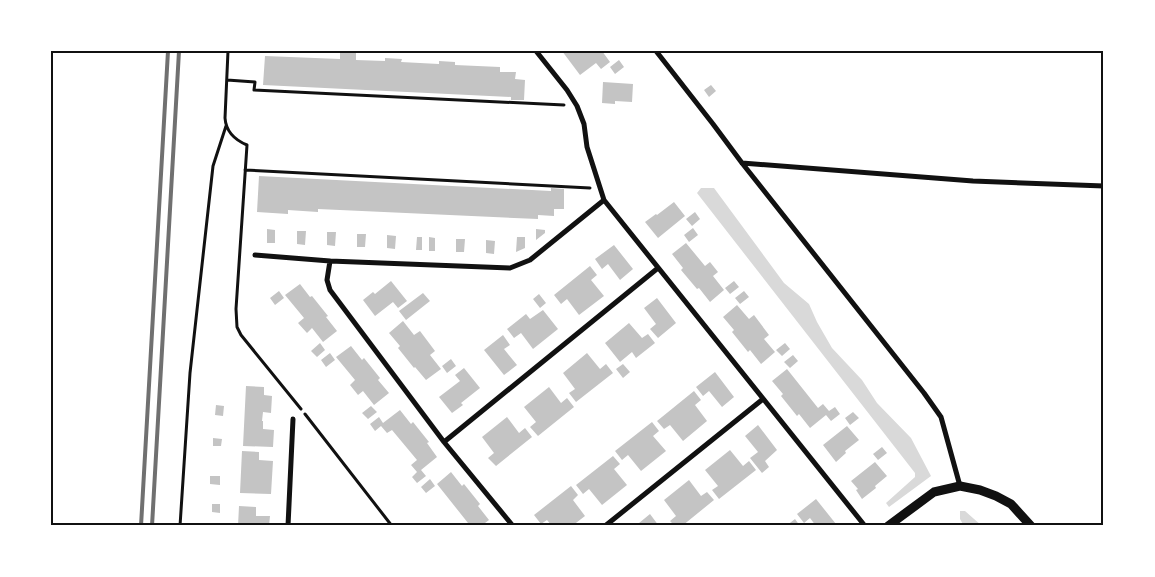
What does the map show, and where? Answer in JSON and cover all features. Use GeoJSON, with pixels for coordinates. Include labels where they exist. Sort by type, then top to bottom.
{"type":"FeatureCollection","features":[{"type":"Feature","properties":{"kind":"street"},"geometry":{"type":"LineString","coordinates":[[536,51],[567,90],[577,106],[584,124],[587,147],[604,200],[865,526]]}},
{"type":"Feature","properties":{"kind":"street"},"geometry":{"type":"LineString","coordinates":[[656,51],[742,164],[941,417],[960,486]]}},
{"type":"Feature","properties":{"kind":"street"},"geometry":{"type":"LineString","coordinates":[[742,164],[973,181],[1104,186]]}},
{"type":"Feature","properties":{"kind":"street"},"geometry":{"type":"LineString","coordinates":[[255,255],[330,261],[510,268],[530,260],[604,200]]}},
{"type":"Feature","properties":{"kind":"street"},"geometry":{"type":"LineString","coordinates":[[330,261],[326,280],[330,290],[444,442],[514,526]]}},
{"type":"Feature","properties":{"kind":"street"},"geometry":{"type":"LineString","coordinates":[[444,442],[658,268]]}},
{"type":"Feature","properties":{"kind":"street"},"geometry":{"type":"LineString","coordinates":[[605,526],[763,399]]}},
{"type":"Feature","properties":{"kind":"street"},"geometry":{"type":"LineString","coordinates":[[288,526],[293,419]]}},
{"type":"Feature","properties":{"kind":"street"},"geometry":{"type":"LineString","coordinates":[[888,526],[934,492],[960,486],[980,490],[1011,504],[1031,526]]}},
{"type":"Feature","properties":{"kind":"path"},"geometry":{"type":"LineString","coordinates":[[180,526],[195,324],[214,166],[226,126],[228,51]]}},
{"type":"Feature","properties":{"kind":"path"},"geometry":{"type":"LineString","coordinates":[[227,80],[255,82],[254,90],[577,106]]}},
{"type":"Feature","properties":{"kind":"path"},"geometry":{"type":"LineString","coordinates":[[226,126],[239,142],[247,145],[236,309],[237,327],[241,335],[392,526]]}},
{"type":"Feature","properties":{"kind":"path"},"geometry":{"type":"LineString","coordinates":[[245,170],[600,188]]}},
{"type":"Feature","properties":{"kind":"shaded area"},"geometry":{"type":"Polygon","coordinates":[[[701,188],[714,188],[784,283],[809,304],[832,348],[862,380],[877,403],[911,438],[931,476],[889,507],[886,503],[915,477],[915,473],[697,193],[701,188]]]}},
{"type":"Feature","properties":{"kind":"shaded area"},"geometry":{"type":"Polygon","coordinates":[[[960,511],[965,511],[982,526],[964,526],[960,519],[960,511]]]}},
{"type":"Feature","properties":{"kind":"building"},"geometry":{"type":"Polygon","coordinates":[[[562,51],[602,51],[610,62],[601,69],[596,63],[580,75],[562,51]]]}},
{"type":"Feature","properties":{"kind":"building"},"geometry":{"type":"Polygon","coordinates":[[[340,52],[356,53],[356,60],[385,61],[385,58],[402,59],[401,62],[439,64],[439,61],[455,62],[455,65],[500,67],[500,72],[516,72],[515,79],[525,80],[524,100],[511,100],[511,97],[263,85],[265,56],[340,59],[340,52]]]}},
{"type":"Feature","properties":{"kind":"building"},"geometry":{"type":"Polygon","coordinates":[[[619,60],[624,67],[615,74],[610,67],[619,60]]]}},
{"type":"Feature","properties":{"kind":"building"},"geometry":{"type":"Polygon","coordinates":[[[603,82],[633,84],[632,102],[615,101],[615,104],[602,103],[603,82]]]}},
{"type":"Feature","properties":{"kind":"building"},"geometry":{"type":"Polygon","coordinates":[[[711,85],[716,91],[709,97],[704,90],[711,85]]]}},
{"type":"Feature","properties":{"kind":"building"},"geometry":{"type":"Polygon","coordinates":[[[259,176],[551,191],[551,188],[564,189],[564,209],[554,209],[554,216],[538,215],[538,219],[318,209],[318,212],[288,210],[288,214],[257,212],[259,176]]]}},
{"type":"Feature","properties":{"kind":"building"},"geometry":{"type":"Polygon","coordinates":[[[674,202],[685,216],[658,238],[645,222],[674,202]]]}},
{"type":"Feature","properties":{"kind":"building"},"geometry":{"type":"Polygon","coordinates":[[[695,212],[700,219],[692,226],[686,219],[695,212]]]}},
{"type":"Feature","properties":{"kind":"building"},"geometry":{"type":"Polygon","coordinates":[[[693,228],[698,235],[689,242],[684,235],[693,228]]]}},
{"type":"Feature","properties":{"kind":"building"},"geometry":{"type":"Polygon","coordinates":[[[267,229],[275,230],[275,243],[267,243],[267,229]]]}},
{"type":"Feature","properties":{"kind":"building"},"geometry":{"type":"Polygon","coordinates":[[[536,229],[545,230],[545,233],[536,240],[536,229]]]}},
{"type":"Feature","properties":{"kind":"building"},"geometry":{"type":"Polygon","coordinates":[[[297,231],[306,231],[305,245],[297,244],[297,231]]]}},
{"type":"Feature","properties":{"kind":"building"},"geometry":{"type":"Polygon","coordinates":[[[327,232],[336,232],[335,246],[327,245],[327,232]]]}},
{"type":"Feature","properties":{"kind":"building"},"geometry":{"type":"Polygon","coordinates":[[[357,234],[366,234],[365,247],[357,247],[357,234]]]}},
{"type":"Feature","properties":{"kind":"building"},"geometry":{"type":"Polygon","coordinates":[[[387,235],[396,236],[395,249],[387,248],[387,235]]]}},
{"type":"Feature","properties":{"kind":"building"},"geometry":{"type":"Polygon","coordinates":[[[417,237],[422,237],[422,250],[416,250],[417,237]]]}},
{"type":"Feature","properties":{"kind":"building"},"geometry":{"type":"Polygon","coordinates":[[[429,237],[435,238],[435,251],[429,251],[429,237]]]}},
{"type":"Feature","properties":{"kind":"building"},"geometry":{"type":"Polygon","coordinates":[[[517,237],[525,237],[525,248],[516,252],[517,237]]]}},
{"type":"Feature","properties":{"kind":"building"},"geometry":{"type":"Polygon","coordinates":[[[456,239],[465,239],[464,252],[456,252],[456,239]]]}},
{"type":"Feature","properties":{"kind":"building"},"geometry":{"type":"Polygon","coordinates":[[[486,240],[495,241],[494,254],[486,253],[486,240]]]}},
{"type":"Feature","properties":{"kind":"building"},"geometry":{"type":"Polygon","coordinates":[[[686,243],[705,266],[710,262],[718,272],[713,276],[724,290],[710,302],[681,270],[683,268],[672,254],[686,243]]]}},
{"type":"Feature","properties":{"kind":"building"},"geometry":{"type":"Polygon","coordinates":[[[614,245],[633,269],[620,280],[608,264],[602,269],[595,259],[614,245]]]}},
{"type":"Feature","properties":{"kind":"building"},"geometry":{"type":"Polygon","coordinates":[[[590,266],[597,275],[591,280],[604,296],[579,315],[567,299],[561,304],[554,295],[590,266]]]}},
{"type":"Feature","properties":{"kind":"building"},"geometry":{"type":"Polygon","coordinates":[[[391,281],[407,301],[398,308],[393,302],[375,316],[363,300],[373,292],[375,294],[391,281]]]}},
{"type":"Feature","properties":{"kind":"building"},"geometry":{"type":"Polygon","coordinates":[[[734,281],[739,287],[730,294],[725,288],[734,281]]]}},
{"type":"Feature","properties":{"kind":"building"},"geometry":{"type":"Polygon","coordinates":[[[300,284],[328,316],[326,317],[337,331],[323,342],[312,328],[307,333],[298,323],[304,318],[285,295],[300,284]]]}},
{"type":"Feature","properties":{"kind":"building"},"geometry":{"type":"Polygon","coordinates":[[[279,291],[284,298],[275,305],[270,298],[279,291]]]}},
{"type":"Feature","properties":{"kind":"building"},"geometry":{"type":"Polygon","coordinates":[[[744,291],[749,297],[740,304],[735,298],[744,291]]]}},
{"type":"Feature","properties":{"kind":"building"},"geometry":{"type":"Polygon","coordinates":[[[423,293],[430,301],[406,320],[399,311],[423,293]]]}},
{"type":"Feature","properties":{"kind":"building"},"geometry":{"type":"Polygon","coordinates":[[[539,294],[546,303],[540,308],[533,299],[539,294]]]}},
{"type":"Feature","properties":{"kind":"building"},"geometry":{"type":"Polygon","coordinates":[[[657,298],[676,323],[658,338],[650,329],[656,324],[644,308],[657,298]]]}},
{"type":"Feature","properties":{"kind":"building"},"geometry":{"type":"Polygon","coordinates":[[[737,305],[749,319],[754,315],[769,335],[764,339],[775,352],[761,364],[750,350],[748,352],[723,317],[737,305]]]}},
{"type":"Feature","properties":{"kind":"building"},"geometry":{"type":"Polygon","coordinates":[[[543,310],[558,329],[533,349],[521,333],[514,338],[507,329],[526,314],[530,319],[543,310]]]}},
{"type":"Feature","properties":{"kind":"building"},"geometry":{"type":"Polygon","coordinates":[[[403,321],[414,335],[420,331],[435,351],[430,355],[441,369],[426,380],[398,348],[400,346],[389,333],[403,321]]]}},
{"type":"Feature","properties":{"kind":"building"},"geometry":{"type":"Polygon","coordinates":[[[629,323],[642,338],[648,334],[655,343],[636,358],[632,352],[620,362],[605,343],[629,323]]]}},
{"type":"Feature","properties":{"kind":"building"},"geometry":{"type":"Polygon","coordinates":[[[503,335],[510,345],[504,349],[517,365],[504,375],[484,350],[503,335]]]}},
{"type":"Feature","properties":{"kind":"building"},"geometry":{"type":"Polygon","coordinates":[[[320,343],[325,350],[317,357],[311,351],[320,343]]]}},
{"type":"Feature","properties":{"kind":"building"},"geometry":{"type":"Polygon","coordinates":[[[785,343],[790,349],[782,356],[776,350],[785,343]]]}},
{"type":"Feature","properties":{"kind":"building"},"geometry":{"type":"Polygon","coordinates":[[[351,346],[362,360],[364,358],[389,393],[374,405],[363,391],[358,395],[350,385],[355,380],[336,357],[351,346]]]}},
{"type":"Feature","properties":{"kind":"building"},"geometry":{"type":"Polygon","coordinates":[[[330,353],[335,360],[326,367],[321,360],[330,353]]]}},
{"type":"Feature","properties":{"kind":"building"},"geometry":{"type":"Polygon","coordinates":[[[587,353],[600,369],[606,364],[613,373],[576,402],[569,393],[575,389],[563,373],[587,353]]]}},
{"type":"Feature","properties":{"kind":"building"},"geometry":{"type":"Polygon","coordinates":[[[793,355],[798,361],[790,368],[784,362],[793,355]]]}},
{"type":"Feature","properties":{"kind":"building"},"geometry":{"type":"Polygon","coordinates":[[[451,359],[456,366],[447,373],[442,366],[451,359]]]}},
{"type":"Feature","properties":{"kind":"building"},"geometry":{"type":"Polygon","coordinates":[[[623,364],[630,372],[623,378],[616,369],[623,364]]]}},
{"type":"Feature","properties":{"kind":"building"},"geometry":{"type":"Polygon","coordinates":[[[464,368],[480,388],[452,413],[439,397],[460,381],[455,375],[464,368]]]}},
{"type":"Feature","properties":{"kind":"building"},"geometry":{"type":"Polygon","coordinates":[[[787,369],[818,408],[823,404],[829,411],[835,407],[840,414],[831,421],[826,415],[810,428],[799,414],[797,416],[772,381],[787,369]]]}},
{"type":"Feature","properties":{"kind":"building"},"geometry":{"type":"Polygon","coordinates":[[[715,372],[734,397],[722,407],[709,391],[703,396],[696,387],[715,372]]]}},
{"type":"Feature","properties":{"kind":"building"},"geometry":{"type":"Polygon","coordinates":[[[246,386],[264,387],[264,395],[272,396],[271,413],[263,412],[262,421],[263,429],[274,430],[273,447],[243,446],[246,386]]]}},
{"type":"Feature","properties":{"kind":"building"},"geometry":{"type":"Polygon","coordinates":[[[549,387],[561,403],[567,398],[574,407],[538,436],[530,427],[536,422],[524,407],[549,387]]]}},
{"type":"Feature","properties":{"kind":"building"},"geometry":{"type":"Polygon","coordinates":[[[694,391],[701,400],[695,405],[707,421],[683,441],[670,425],[664,429],[657,421],[694,391]]]}},
{"type":"Feature","properties":{"kind":"building"},"geometry":{"type":"Polygon","coordinates":[[[216,405],[224,406],[223,416],[215,415],[216,405]]]}},
{"type":"Feature","properties":{"kind":"building"},"geometry":{"type":"Polygon","coordinates":[[[371,406],[377,412],[368,419],[362,413],[371,406]]]}},
{"type":"Feature","properties":{"kind":"building"},"geometry":{"type":"Polygon","coordinates":[[[400,410],[411,424],[413,422],[429,442],[427,443],[437,457],[421,470],[426,476],[417,483],[412,477],[417,472],[411,465],[417,460],[392,430],[387,433],[381,426],[375,431],[370,424],[379,417],[383,423],[400,410]]]}},
{"type":"Feature","properties":{"kind":"building"},"geometry":{"type":"Polygon","coordinates":[[[853,412],[859,418],[850,425],[845,418],[853,412]]]}},
{"type":"Feature","properties":{"kind":"building"},"geometry":{"type":"Polygon","coordinates":[[[507,417],[519,433],[525,428],[532,437],[496,466],[488,458],[494,453],[482,437],[507,417]]]}},
{"type":"Feature","properties":{"kind":"building"},"geometry":{"type":"Polygon","coordinates":[[[652,422],[659,431],[653,436],[666,451],[641,471],[628,455],[622,460],[615,451],[652,422]]]}},
{"type":"Feature","properties":{"kind":"building"},"geometry":{"type":"Polygon","coordinates":[[[758,425],[777,450],[765,461],[769,467],[762,473],[750,458],[758,452],[745,436],[758,425]]]}},
{"type":"Feature","properties":{"kind":"building"},"geometry":{"type":"Polygon","coordinates":[[[847,426],[859,440],[845,451],[846,453],[836,462],[823,445],[847,426]]]}},
{"type":"Feature","properties":{"kind":"building"},"geometry":{"type":"Polygon","coordinates":[[[213,438],[222,439],[221,446],[213,446],[213,438]]]}},
{"type":"Feature","properties":{"kind":"building"},"geometry":{"type":"Polygon","coordinates":[[[882,447],[887,453],[878,460],[873,454],[882,447]]]}},
{"type":"Feature","properties":{"kind":"building"},"geometry":{"type":"Polygon","coordinates":[[[730,450],[743,466],[749,461],[756,470],[719,499],[712,490],[718,486],[705,470],[730,450]]]}},
{"type":"Feature","properties":{"kind":"building"},"geometry":{"type":"Polygon","coordinates":[[[242,451],[259,452],[259,460],[273,461],[271,494],[240,493],[242,451]]]}},
{"type":"Feature","properties":{"kind":"building"},"geometry":{"type":"Polygon","coordinates":[[[613,456],[620,464],[614,469],[627,485],[602,505],[589,489],[583,494],[576,485],[613,456]]]}},
{"type":"Feature","properties":{"kind":"building"},"geometry":{"type":"Polygon","coordinates":[[[875,462],[887,476],[862,499],[856,490],[858,489],[851,481],[875,462]]]}},
{"type":"Feature","properties":{"kind":"building"},"geometry":{"type":"Polygon","coordinates":[[[451,472],[462,486],[464,484],[480,504],[478,506],[489,520],[481,526],[464,526],[468,523],[437,484],[451,472]]]}},
{"type":"Feature","properties":{"kind":"building"},"geometry":{"type":"Polygon","coordinates":[[[210,476],[220,476],[220,485],[210,484],[210,476]]]}},
{"type":"Feature","properties":{"kind":"building"},"geometry":{"type":"Polygon","coordinates":[[[430,479],[435,486],[426,493],[421,487],[430,479]]]}},
{"type":"Feature","properties":{"kind":"building"},"geometry":{"type":"Polygon","coordinates":[[[689,480],[701,496],[707,492],[714,500],[682,526],[675,526],[670,521],[676,516],[664,500],[689,480]]]}},
{"type":"Feature","properties":{"kind":"building"},"geometry":{"type":"Polygon","coordinates":[[[571,486],[578,495],[573,500],[585,516],[572,526],[552,526],[547,520],[541,524],[534,515],[571,486]]]}},
{"type":"Feature","properties":{"kind":"building"},"geometry":{"type":"Polygon","coordinates":[[[816,499],[836,524],[833,526],[816,526],[810,518],[804,523],[797,514],[816,499]]]}},
{"type":"Feature","properties":{"kind":"building"},"geometry":{"type":"Polygon","coordinates":[[[212,504],[220,504],[220,513],[212,512],[212,504]]]}},
{"type":"Feature","properties":{"kind":"building"},"geometry":{"type":"Polygon","coordinates":[[[239,506],[256,507],[256,516],[270,516],[269,526],[238,526],[239,506]]]}},
{"type":"Feature","properties":{"kind":"building"},"geometry":{"type":"Polygon","coordinates":[[[650,514],[659,526],[635,526],[639,523],[650,514]]]}},
{"type":"Feature","properties":{"kind":"building"},"geometry":{"type":"Polygon","coordinates":[[[795,519],[800,526],[786,526],[795,519]]]}},
{"type":"Feature","properties":{"kind":"railway"},"geometry":{"type":"LineString","coordinates":[[141,526],[168,51]]}},
{"type":"Feature","properties":{"kind":"railway"},"geometry":{"type":"LineString","coordinates":[[152,526],[179,51]]}}]}
